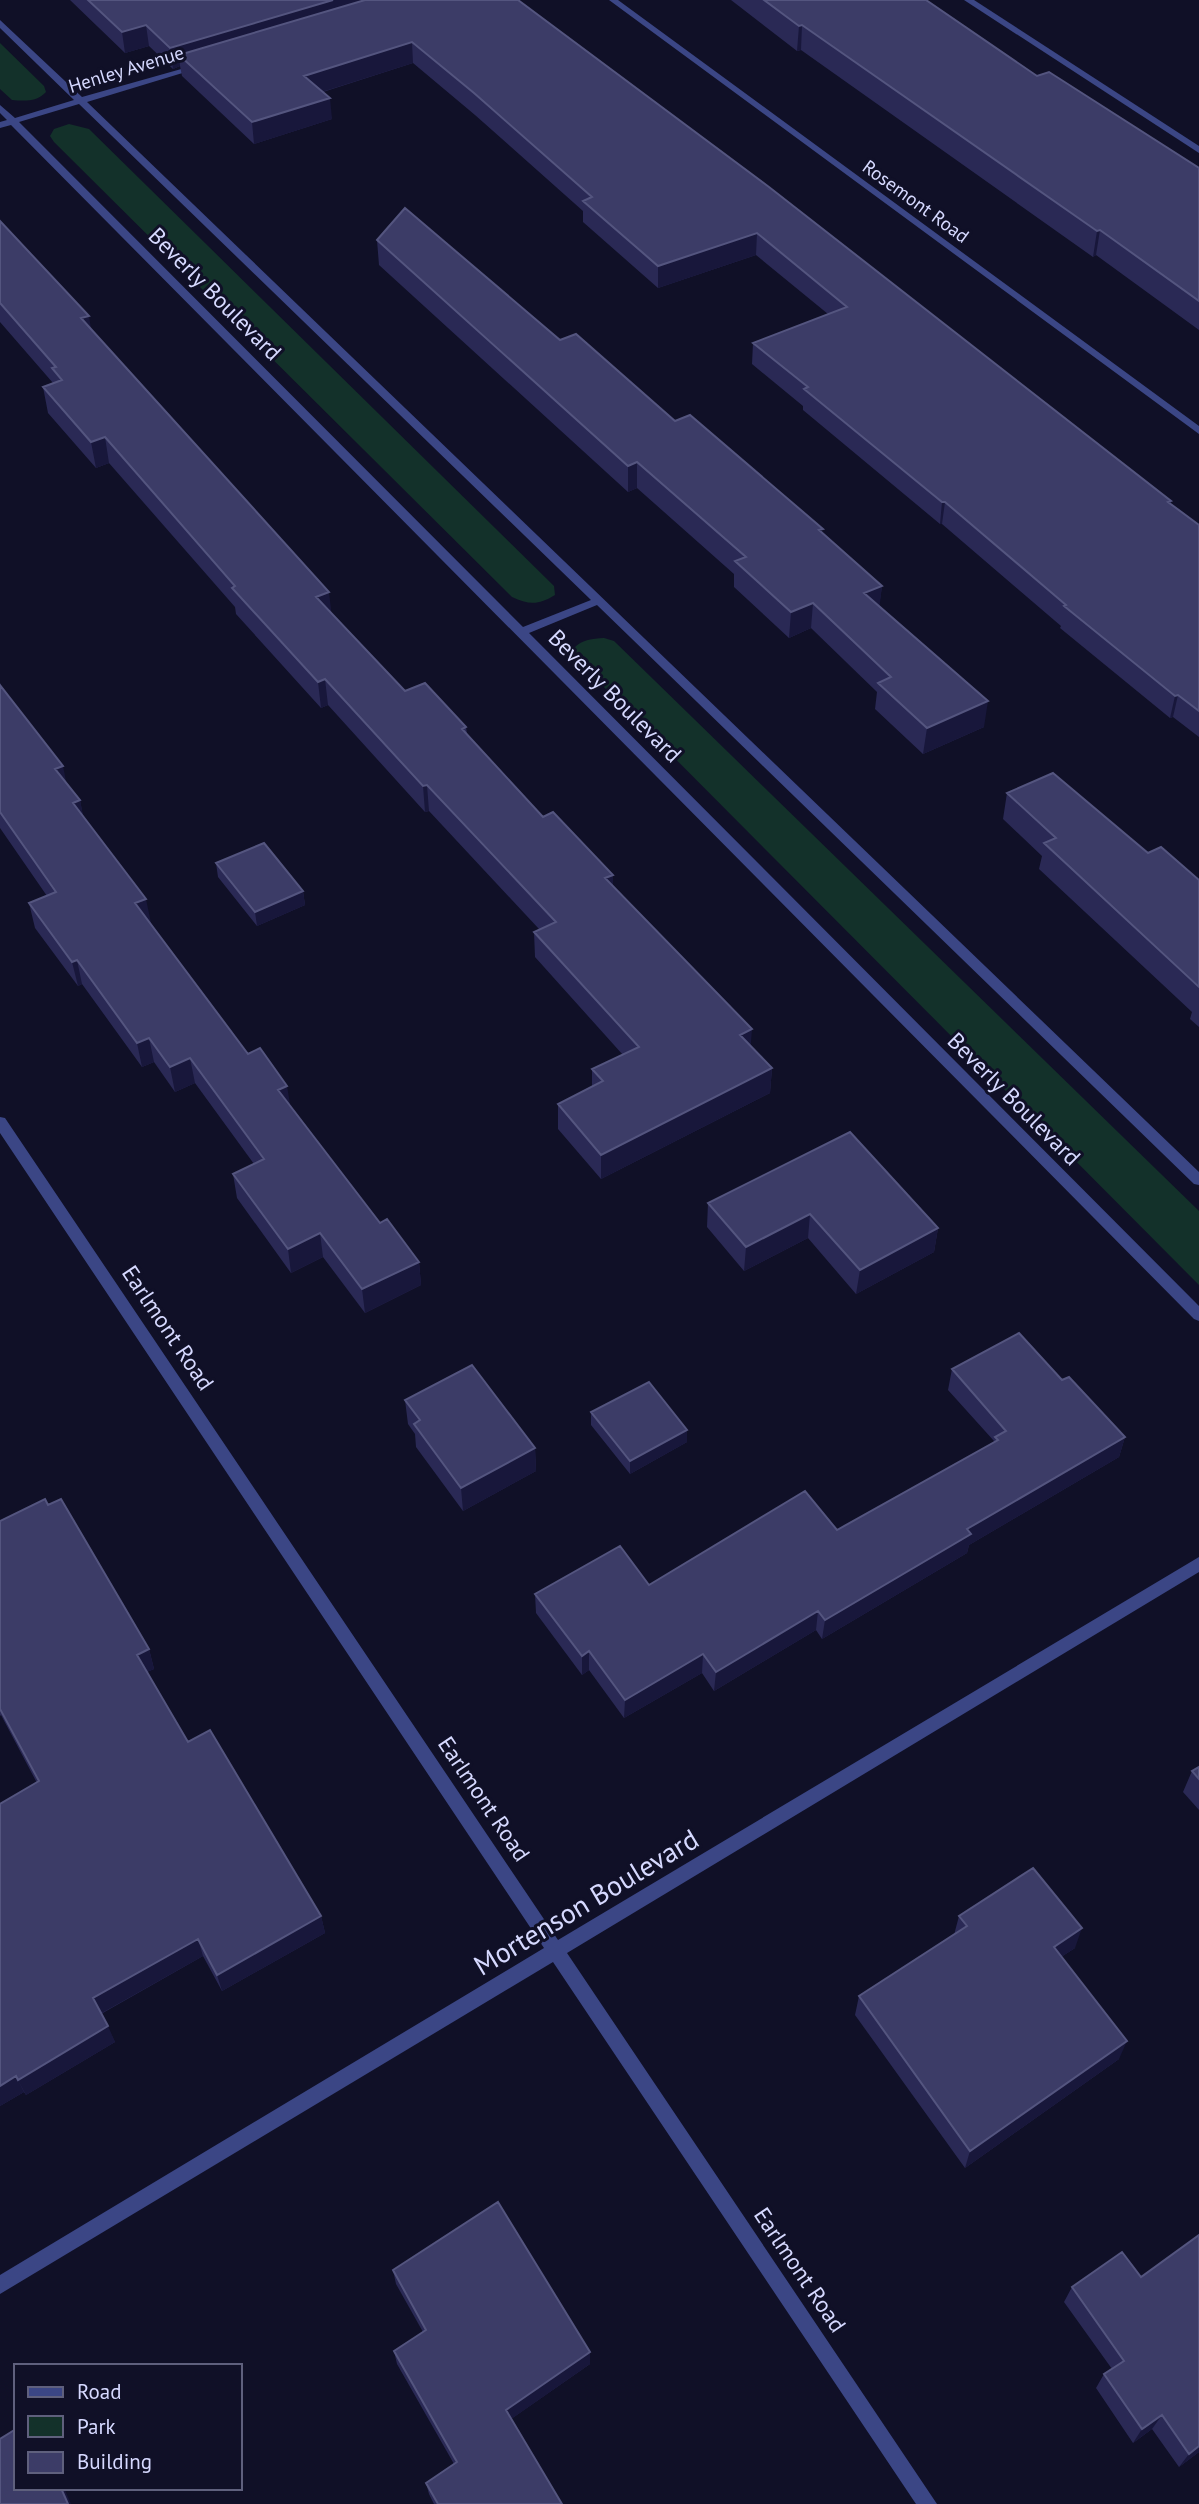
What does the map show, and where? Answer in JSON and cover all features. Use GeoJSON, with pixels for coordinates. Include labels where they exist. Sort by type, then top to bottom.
{"type":"FeatureCollection","features":[{"type":"Feature","properties":{"kind":"street","name":"Rosemont Road"},"geometry":{"type":"LineString","coordinates":[[613,0],[1199,431]]}},
{"type":"Feature","properties":{"kind":"street"},"geometry":{"type":"LineString","coordinates":[[968,0],[1199,150]]}},
{"type":"Feature","properties":{"kind":"street","name":"Beverly Boulevard"},"geometry":{"type":"LineString","coordinates":[[0,23],[1199,1180]]}},
{"type":"Feature","properties":{"kind":"street","name":"Henley Avenue"},"geometry":{"type":"LineString","coordinates":[[0,125],[203,65]]}},
{"type":"Feature","properties":{"kind":"street","name":"Beverly Boulevard"},"geometry":{"type":"LineString","coordinates":[[0,108],[1199,1315]]}},
{"type":"Feature","properties":{"kind":"street"},"geometry":{"type":"LineString","coordinates":[[522,632],[597,601]]}},
{"type":"Feature","properties":{"kind":"street","name":"Earlmont Road"},"geometry":{"type":"LineString","coordinates":[[0,1122],[927,2504]]}},
{"type":"Feature","properties":{"kind":"street","name":"Mortenson Boulevard"},"geometry":{"type":"LineString","coordinates":[[0,2285],[1199,1564]]}},
{"type":"Feature","properties":{"kind":"green space"},"geometry":{"type":"Polygon","coordinates":[[[0,43],[44,86],[46,92],[39,98],[12,100],[0,89],[0,43]]]}},
{"type":"Feature","properties":{"kind":"green space"},"geometry":{"type":"Polygon","coordinates":[[[69,124],[89,129],[554,586],[555,595],[534,603],[512,597],[54,142],[50,136],[54,129],[69,124]]]}},
{"type":"Feature","properties":{"kind":"green space"},"geometry":{"type":"Polygon","coordinates":[[[604,638],[614,641],[1199,1211],[1199,1285],[575,658],[574,648],[577,645],[604,638]]]}},
{"type":"Feature","properties":{"kind":"building"},"geometry":{"type":"Polygon","coordinates":[[[88,0],[333,0],[170,48],[146,25],[122,32],[88,0]]]}},
{"type":"Feature","properties":{"kind":"building"},"geometry":{"type":"Polygon","coordinates":[[[365,0],[518,0],[769,187],[1171,501],[1168,502],[1199,525],[1199,711],[1178,695],[1175,696],[1064,606],[1066,605],[945,502],[804,389],[808,387],[753,343],[847,307],[757,233],[658,266],[583,201],[592,197],[412,42],[304,76],[330,98],[252,122],[179,55],[365,0]]]}},
{"type":"Feature","properties":{"kind":"building"},"geometry":{"type":"Polygon","coordinates":[[[764,0],[926,0],[1037,76],[1049,72],[1199,168],[1199,301],[1100,230],[1097,231],[764,0]]]}},
{"type":"Feature","properties":{"kind":"building"},"geometry":{"type":"Polygon","coordinates":[[[405,208],[560,340],[576,334],[675,421],[690,415],[823,529],[819,530],[882,586],[864,593],[988,701],[927,728],[878,683],[891,677],[813,603],[791,612],[735,561],[746,557],[637,462],[628,466],[377,240],[405,208]]]}},
{"type":"Feature","properties":{"kind":"building"},"geometry":{"type":"Polygon","coordinates":[[[0,221],[89,316],[81,318],[329,592],[316,597],[405,691],[425,683],[466,727],[462,729],[543,817],[553,812],[613,875],[605,878],[752,1029],[740,1035],[772,1068],[601,1155],[558,1104],[603,1081],[592,1069],[639,1047],[534,932],[556,922],[427,785],[423,786],[325,679],[318,682],[232,588],[235,586],[105,437],[91,442],[43,387],[62,380],[52,368],[56,367],[0,303],[0,221]]]}},
{"type":"Feature","properties":{"kind":"building"},"geometry":{"type":"Polygon","coordinates":[[[0,685],[63,766],[55,769],[80,800],[73,803],[146,899],[135,903],[248,1054],[260,1048],[287,1086],[278,1090],[380,1223],[387,1219],[419,1262],[362,1289],[320,1233],[288,1249],[233,1174],[264,1159],[190,1058],[170,1067],[149,1038],[137,1043],[77,960],[72,962],[29,903],[56,892],[0,812],[0,685]]]}},
{"type":"Feature","properties":{"kind":"building"},"geometry":{"type":"Polygon","coordinates":[[[1053,773],[1148,853],[1161,847],[1199,880],[1199,987],[1044,843],[1056,838],[1007,793],[1053,773]]]}},
{"type":"Feature","properties":{"kind":"building"},"geometry":{"type":"Polygon","coordinates":[[[264,843],[303,891],[255,912],[216,863],[264,843]]]}},
{"type":"Feature","properties":{"kind":"building"},"geometry":{"type":"Polygon","coordinates":[[[850,1132],[938,1228],[860,1270],[810,1214],[746,1247],[708,1203],[850,1132]]]}},
{"type":"Feature","properties":{"kind":"building"},"geometry":{"type":"Polygon","coordinates":[[[1019,1333],[1062,1380],[1069,1377],[1125,1437],[967,1529],[971,1534],[825,1620],[818,1611],[716,1672],[703,1654],[625,1700],[589,1651],[582,1656],[535,1594],[620,1546],[649,1585],[805,1491],[837,1530],[998,1440],[995,1437],[1006,1431],[952,1369],[1019,1333]]]}},
{"type":"Feature","properties":{"kind":"building"},"geometry":{"type":"Polygon","coordinates":[[[472,1365],[535,1448],[461,1488],[414,1424],[420,1420],[405,1400],[472,1365]]]}},
{"type":"Feature","properties":{"kind":"building"},"geometry":{"type":"Polygon","coordinates":[[[649,1382],[687,1430],[630,1461],[591,1412],[649,1382]]]}},
{"type":"Feature","properties":{"kind":"building"},"geometry":{"type":"Polygon","coordinates":[[[45,1499],[48,1505],[61,1499],[149,1649],[137,1655],[188,1742],[210,1730],[321,1916],[217,1975],[198,1939],[93,1998],[108,2026],[18,2080],[16,2076],[0,2086],[0,1804],[39,1781],[0,1709],[0,1521],[45,1499]]]}},
{"type":"Feature","properties":{"kind":"building"},"geometry":{"type":"Polygon","coordinates":[[[1199,1767],[1199,1779],[1192,1771],[1199,1767]]]}},
{"type":"Feature","properties":{"kind":"building"},"geometry":{"type":"Polygon","coordinates":[[[1033,1868],[1082,1928],[1054,1947],[1127,2041],[970,2151],[859,1996],[967,1926],[959,1916],[1033,1868]]]}},
{"type":"Feature","properties":{"kind":"building"},"geometry":{"type":"Polygon","coordinates":[[[498,2202],[590,2352],[506,2410],[562,2504],[438,2504],[426,2483],[457,2462],[394,2351],[426,2330],[393,2270],[498,2202]]]}},
{"type":"Feature","properties":{"kind":"building"},"geometry":{"type":"Polygon","coordinates":[[[1199,2235],[1199,2446],[1189,2454],[1162,2415],[1142,2429],[1104,2374],[1124,2361],[1072,2287],[1122,2252],[1141,2277],[1199,2235]]]}},
{"type":"Feature","properties":{"kind":"building"},"geometry":{"type":"Polygon","coordinates":[[[14,2430],[14,2490],[62,2490],[68,2504],[0,2504],[0,2439],[14,2430]]]}}]}
